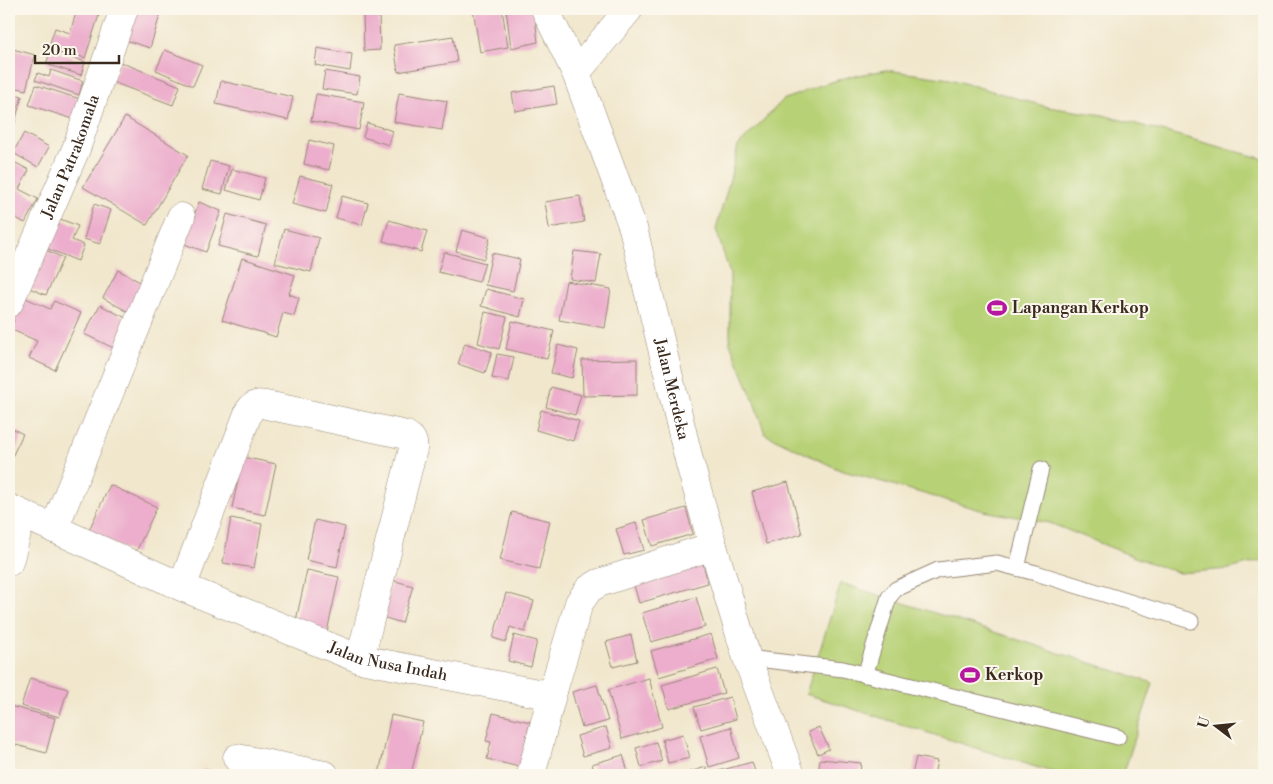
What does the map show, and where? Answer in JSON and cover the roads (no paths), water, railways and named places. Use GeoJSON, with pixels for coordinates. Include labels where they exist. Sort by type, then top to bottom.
{"type":"FeatureCollection","features":[{"type":"Feature","properties":{"kind":"street","name":"Jalan Patrakomala"},"geometry":{"type":"LineString","coordinates":[[9,302],[76,149],[124,9]]}},
{"type":"Feature","properties":{"kind":"street","name":"Jalan Merdeka"},"geometry":{"type":"LineString","coordinates":[[545,9],[576,73],[633,228],[690,464],[713,546],[747,658],[791,775]]}},
{"type":"Feature","properties":{"kind":"street"},"geometry":{"type":"LineString","coordinates":[[576,73],[628,9]]}},
{"type":"Feature","properties":{"kind":"street"},"geometry":{"type":"LineString","coordinates":[[54,530],[181,217]]}},
{"type":"Feature","properties":{"kind":"street"},"geometry":{"type":"LineString","coordinates":[[182,587],[249,411],[257,403],[406,435],[414,443],[413,449],[360,659]]}},
{"type":"Feature","properties":{"kind":"street"},"geometry":{"type":"LineString","coordinates":[[9,562],[16,512]]}},
{"type":"Feature","properties":{"kind":"street","name":"Jalan Nusa Indah"},"geometry":{"type":"LineString","coordinates":[[16,512],[182,587],[360,659],[548,695],[553,691]]}},
{"type":"Feature","properties":{"kind":"street"},"geometry":{"type":"LineString","coordinates":[[531,775],[579,603],[589,590],[599,584],[713,546]]}},
{"type":"Feature","properties":{"kind":"street"},"geometry":{"type":"LineString","coordinates":[[237,758],[325,775]]}},
{"type":"Feature","properties":{"kind":"lane"},"geometry":{"type":"LineString","coordinates":[[1017,568],[1041,469]]}},
{"type":"Feature","properties":{"kind":"lane"},"geometry":{"type":"LineString","coordinates":[[865,675],[889,597],[896,589],[938,570],[997,563],[1036,573],[1191,621]]}},
{"type":"Feature","properties":{"kind":"lane"},"geometry":{"type":"LineString","coordinates":[[747,658],[843,670],[1118,737]]}},
{"type":"Feature","properties":{"kind":"place","name":"Lapangan Kerkop"},"geometry":{"type":"Point","coordinates":[997,308]}},
{"type":"Feature","properties":{"kind":"place","name":"Kerkop"},"geometry":{"type":"Point","coordinates":[970,675]}}]}
